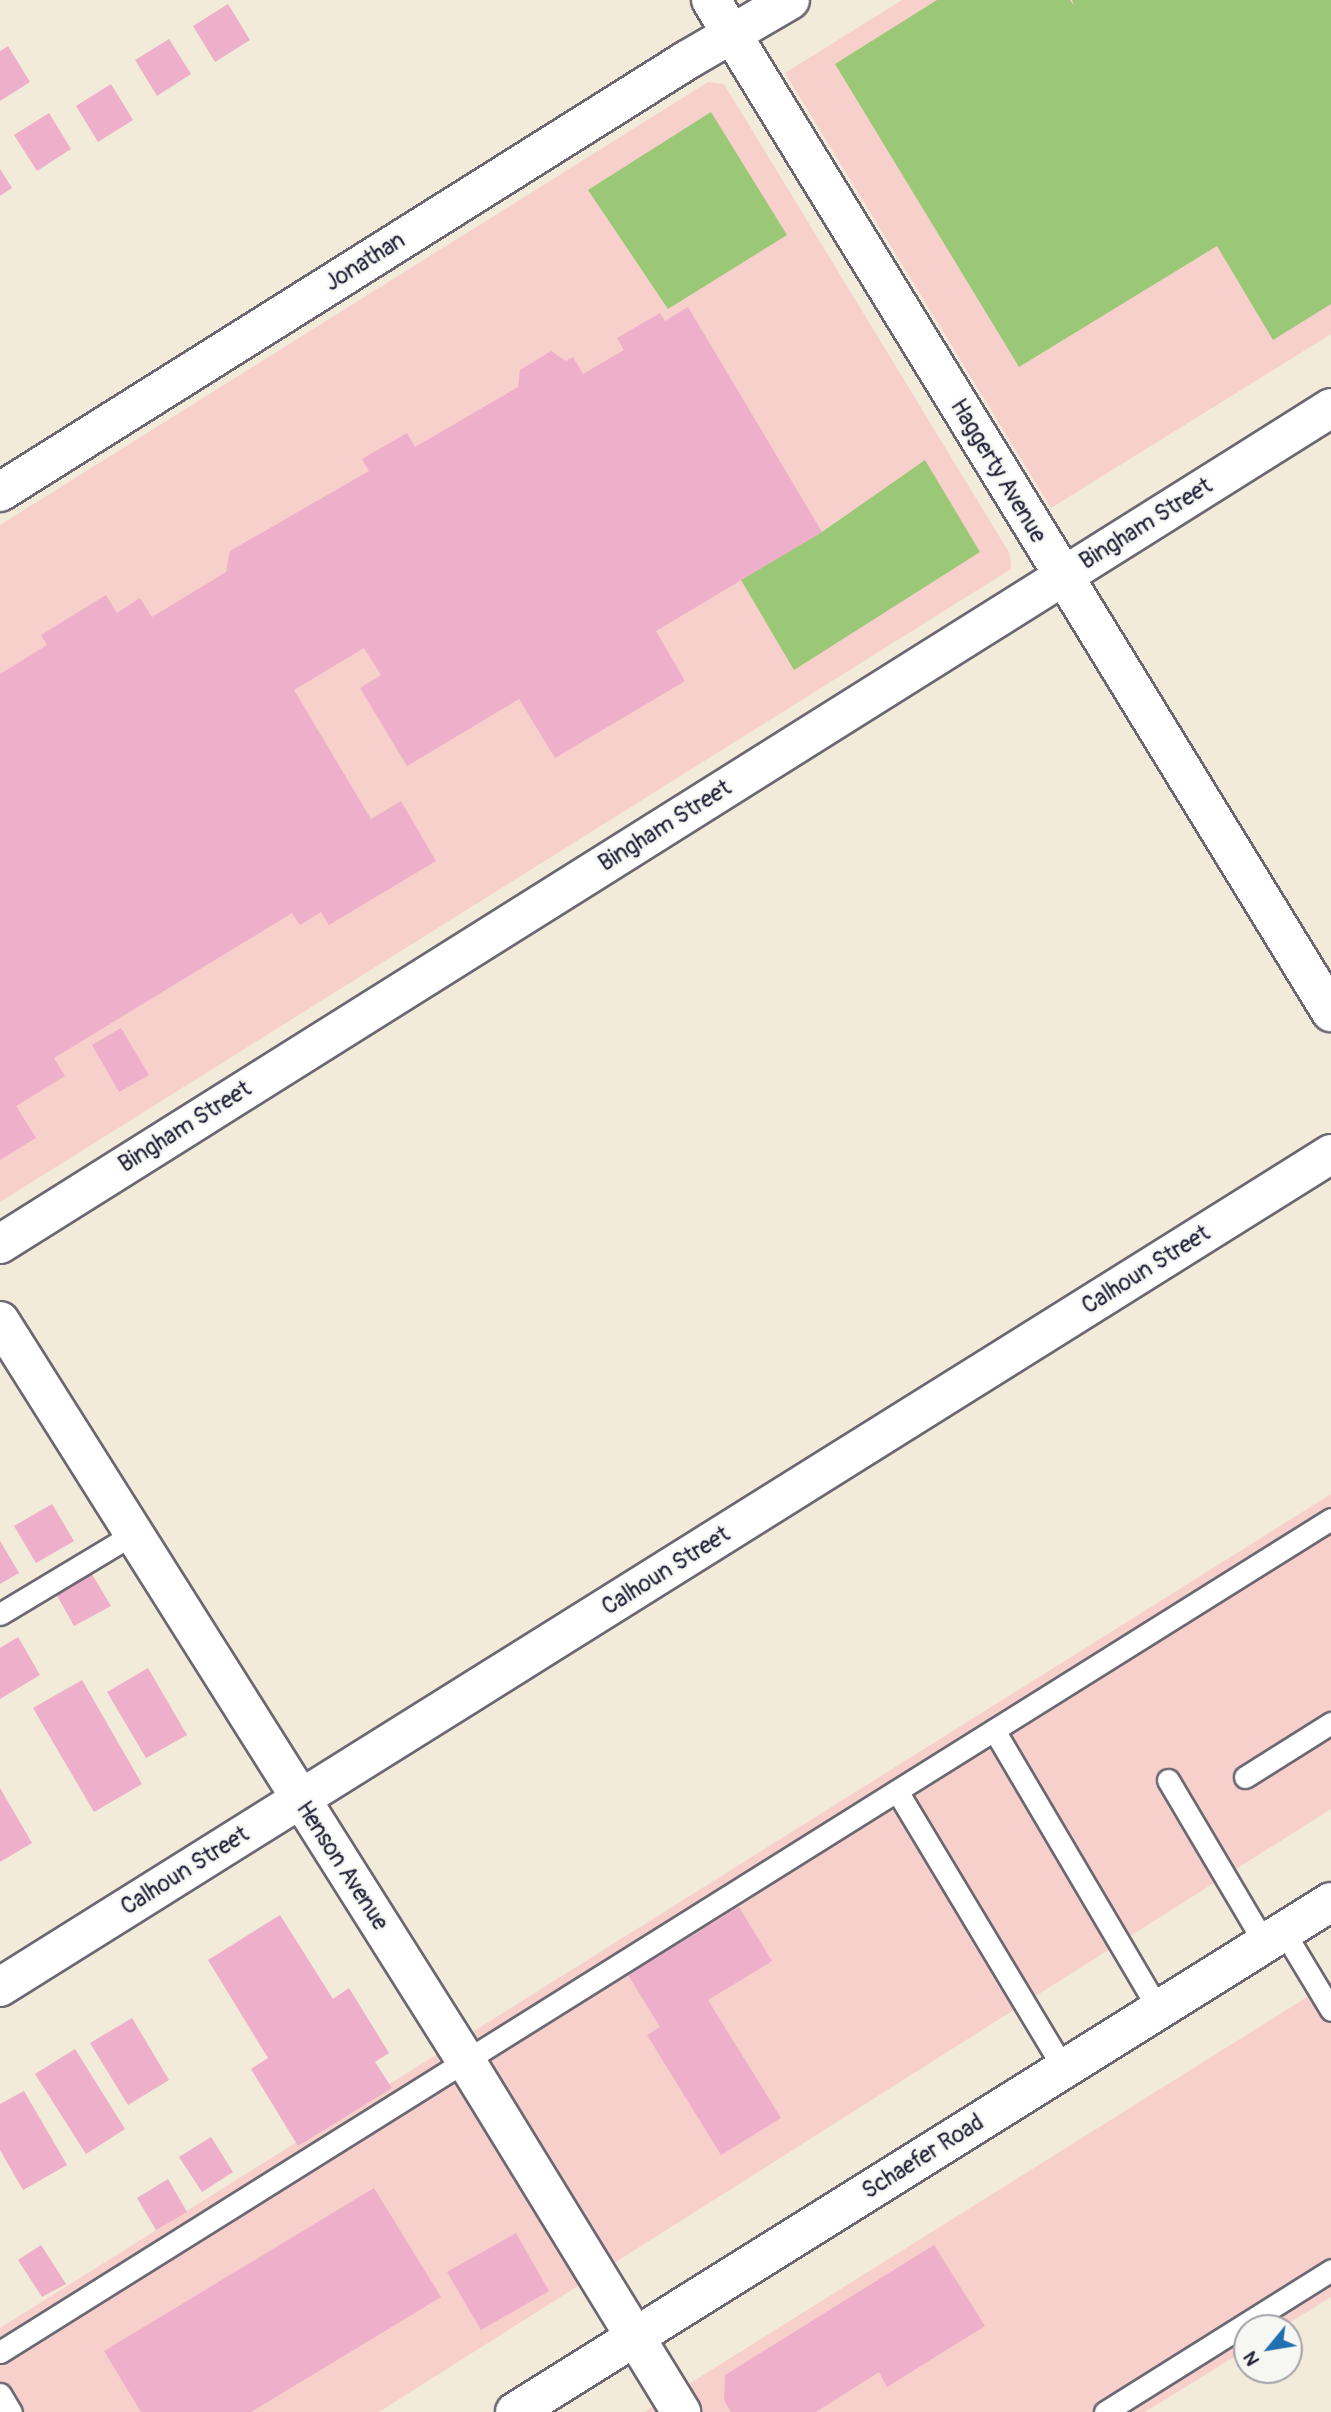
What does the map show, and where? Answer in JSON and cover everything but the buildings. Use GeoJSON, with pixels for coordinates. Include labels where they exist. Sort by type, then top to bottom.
{"type":"FeatureCollection","features":[{"type":"Feature","properties":{"kind":"street","name":"Haggerty Avenue"},"geometry":{"type":"LineString","coordinates":[[711,0],[1331,1012]]}},
{"type":"Feature","properties":{"kind":"street","name":"Jonathan"},"geometry":{"type":"LineString","coordinates":[[0,492],[731,33],[790,0]]}},
{"type":"Feature","properties":{"kind":"street","name":"Bingham Street"},"geometry":{"type":"LineString","coordinates":[[0,1244],[1331,408]]}},
{"type":"Feature","properties":{"kind":"street","name":"Calhoun Street"},"geometry":{"type":"LineString","coordinates":[[0,1987],[1331,1154]]}},
{"type":"Feature","properties":{"kind":"street","name":"Henson Avenue"},"geometry":{"type":"LineString","coordinates":[[0,1321],[466,2061],[637,2336],[681,2412]]}},
{"type":"Feature","properties":{"kind":"street","name":"Schaefer Road"},"geometry":{"type":"LineString","coordinates":[[516,2412],[1331,1902]]}},
{"type":"Feature","properties":{"kind":"lane"},"geometry":{"type":"LineString","coordinates":[[0,2352],[1331,1519]]}},
{"type":"Feature","properties":{"kind":"lane"},"geometry":{"type":"LineString","coordinates":[[0,1614],[133,1534]]}},
{"type":"Feature","properties":{"kind":"lane"},"geometry":{"type":"LineString","coordinates":[[1245,1777],[1325,1727],[1331,1749]]}},
{"type":"Feature","properties":{"kind":"lane"},"geometry":{"type":"LineString","coordinates":[[994,1730],[1159,2010]]}},
{"type":"Feature","properties":{"kind":"lane"},"geometry":{"type":"LineString","coordinates":[[1168,1780],[1274,1938],[1331,2010]]}},
{"type":"Feature","properties":{"kind":"lane"},"geometry":{"type":"LineString","coordinates":[[897,1791],[1064,2069]]}},
{"type":"Feature","properties":{"kind":"lane"},"geometry":{"type":"LineString","coordinates":[[1105,2412],[1331,2270]]}},
{"type":"Feature","properties":{"kind":"lane"},"geometry":{"type":"LineString","coordinates":[[0,2394],[11,2412]]}},
{"type":"Feature","properties":{"kind":"shaded area"},"geometry":{"type":"Polygon","coordinates":[[[902,0],[1331,0],[1331,334],[1051,508],[785,73],[902,0]]]}},
{"type":"Feature","properties":{"kind":"shaded area"},"geometry":{"type":"Polygon","coordinates":[[[708,82],[724,84],[1010,554],[1011,569],[0,1202],[0,525],[708,82]]]}},
{"type":"Feature","properties":{"kind":"shaded area"},"geometry":{"type":"Polygon","coordinates":[[[1331,1494],[1331,1809],[379,2412],[0,2412],[0,2328],[1331,1494]]]}},
{"type":"Feature","properties":{"kind":"shaded area"},"geometry":{"type":"Polygon","coordinates":[[[1331,1982],[1331,2297],[1303,2314],[1233,2314],[1233,2358],[1145,2412],[644,2412],[1331,1982]]]}},
{"type":"Feature","properties":{"kind":"green space"},"geometry":{"type":"Polygon","coordinates":[[[937,0],[1070,0],[1074,5],[1072,0],[1331,0],[1331,304],[1273,340],[1217,246],[1019,367],[835,64],[937,0]]]}},
{"type":"Feature","properties":{"kind":"green space"},"geometry":{"type":"Polygon","coordinates":[[[711,112],[787,235],[668,309],[588,190],[711,112]]]}},
{"type":"Feature","properties":{"kind":"green space"},"geometry":{"type":"Polygon","coordinates":[[[925,460],[980,552],[794,670],[741,580],[822,532],[925,460]]]}}]}
